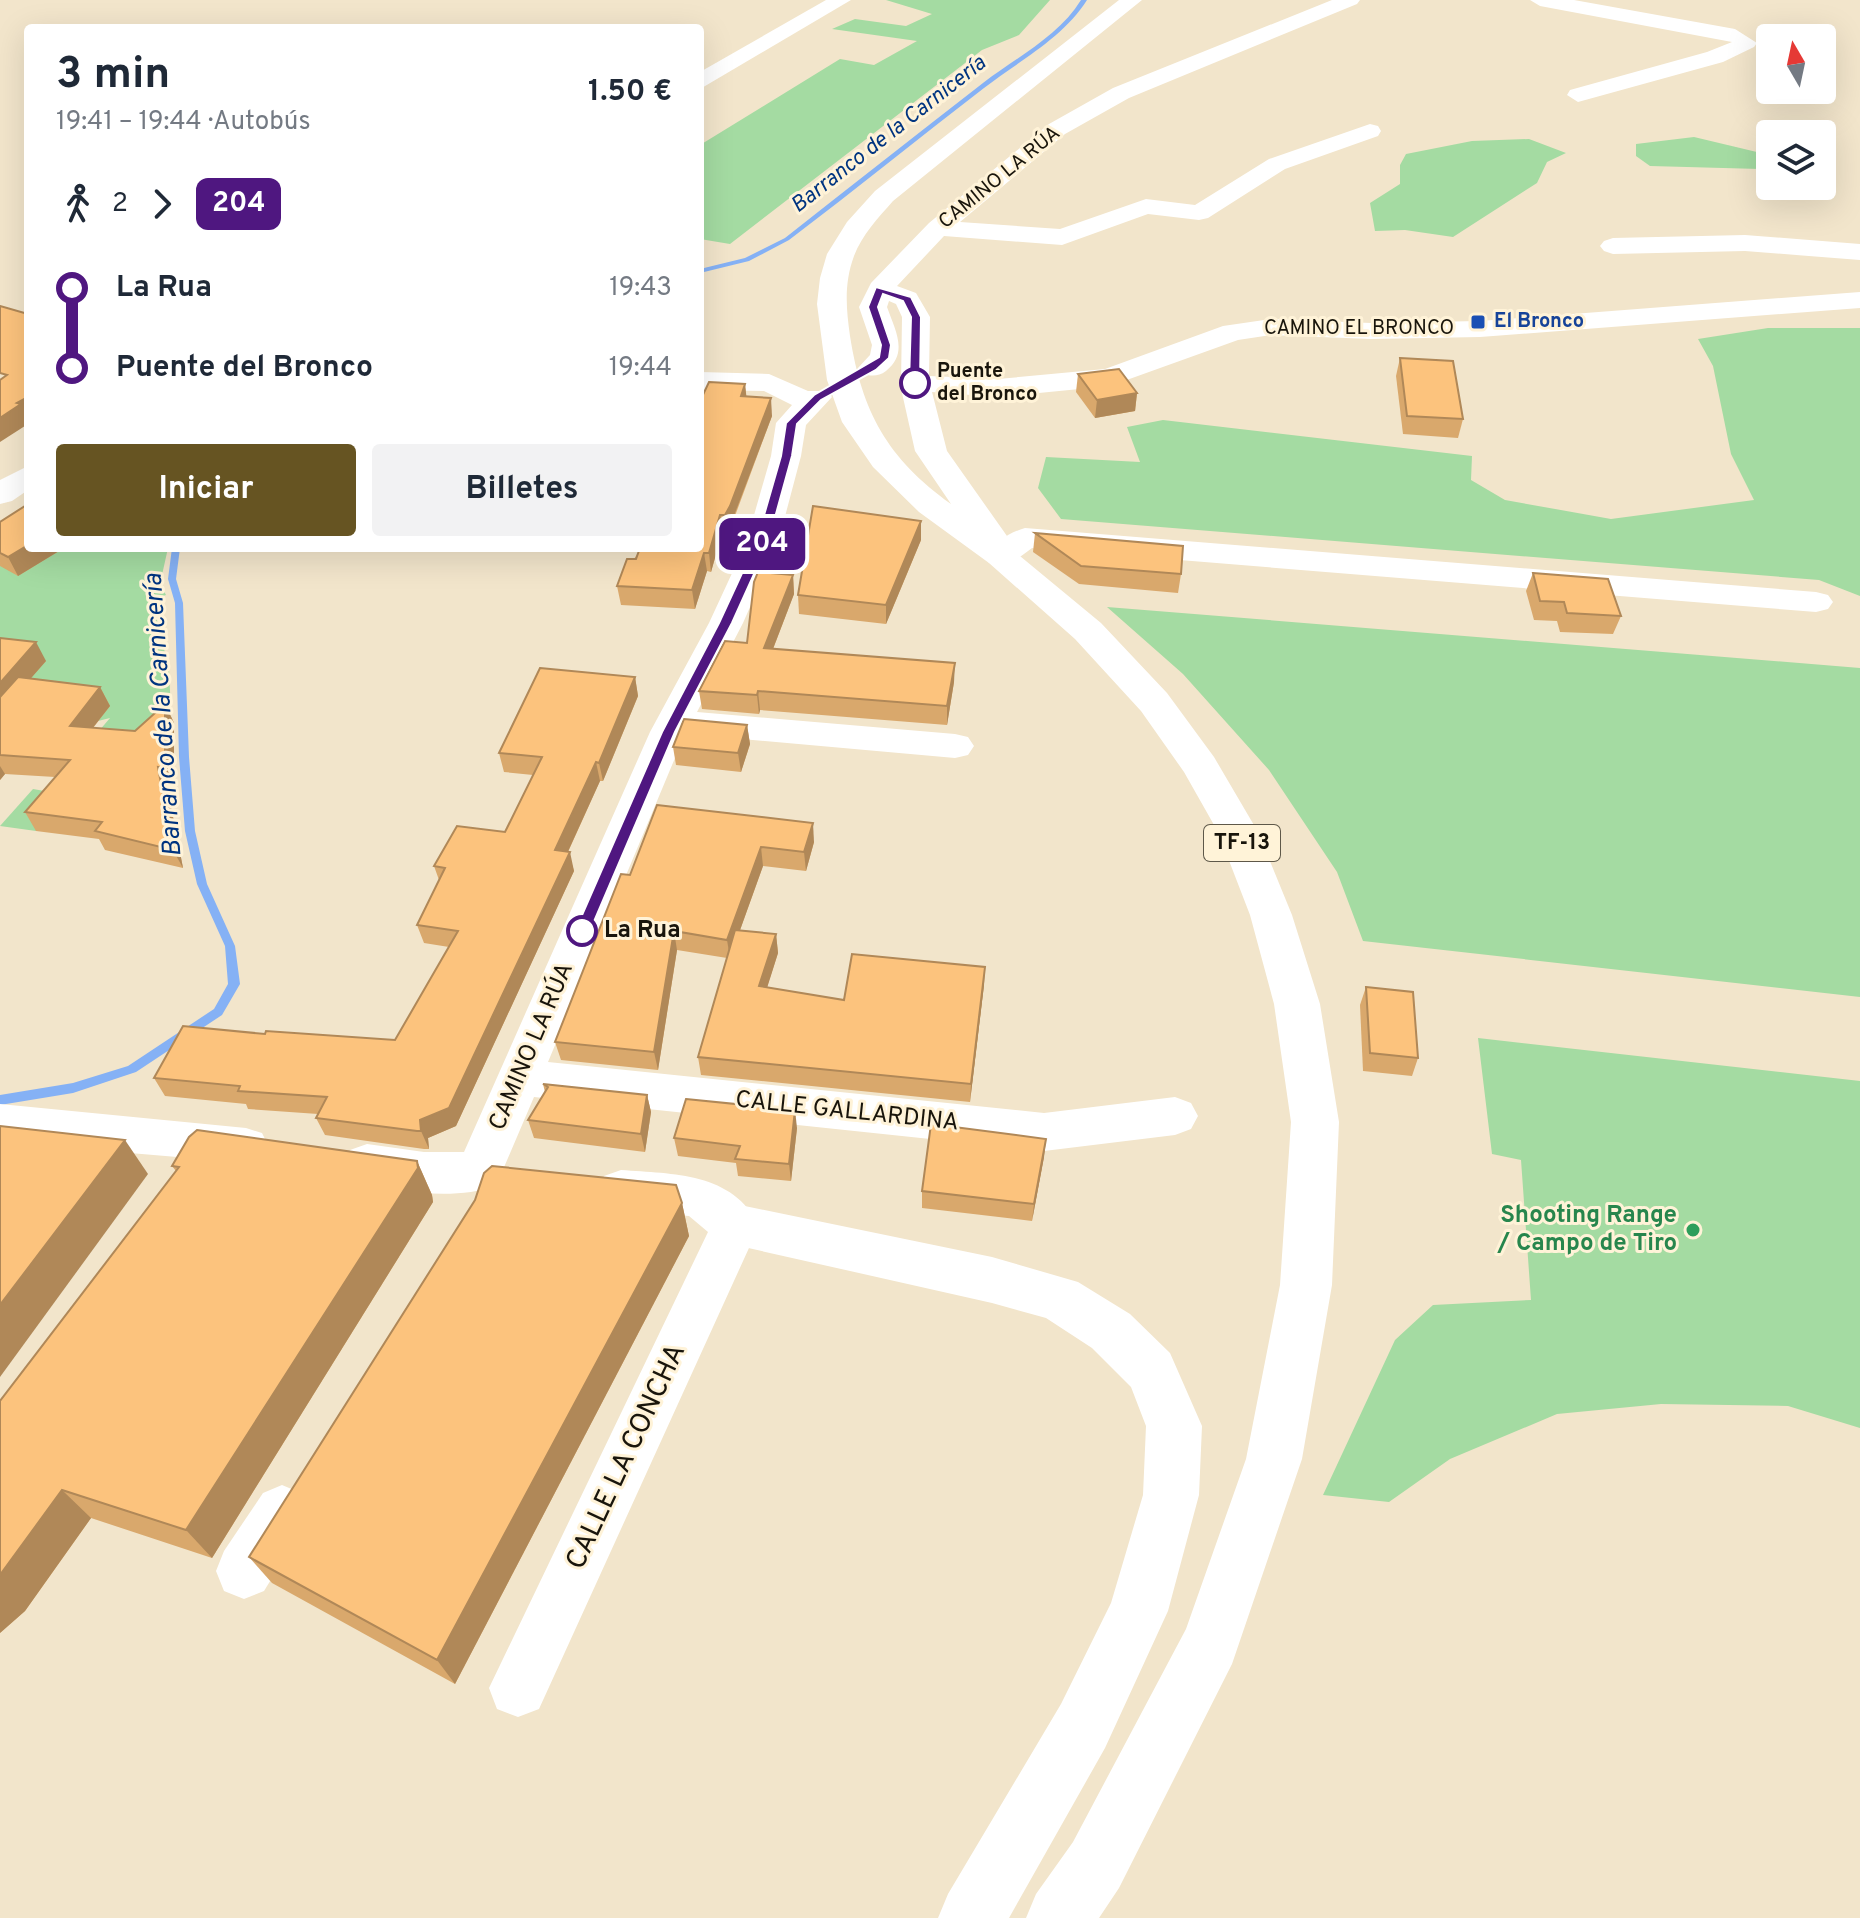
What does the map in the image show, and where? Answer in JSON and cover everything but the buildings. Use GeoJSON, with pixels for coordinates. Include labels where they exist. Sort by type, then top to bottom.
{"type":"FeatureCollection","features":[{"type":"Feature","properties":{"kind":"main road"},"geometry":{"type":"LineString","coordinates":[[704,80],[841,0]]}},
{"type":"Feature","properties":{"kind":"main road","name":"TF-13"},"geometry":{"type":"LineString","coordinates":[[1060,1918],[1096,1865],[1211,1643],[1274,1459],[1306,1285],[1315,1122],[1297,1004],[1271,915],[1238,832],[1200,766],[1154,702],[1088,631],[1001,556],[921,496],[884,460],[858,422],[842,380],[831,304],[841,254],[884,196],[1132,0]]}},
{"type":"Feature","properties":{"kind":"main road"},"geometry":{"type":"LineString","coordinates":[[915,384],[931,451],[980,518],[1001,556]]}},
{"type":"Feature","properties":{"kind":"main road"},"geometry":{"type":"LineString","coordinates":[[0,494],[24,479]]}},
{"type":"Feature","properties":{"kind":"main road"},"geometry":{"type":"LineString","coordinates":[[735,1226],[992,1280],[1060,1299],[1111,1331],[1151,1371],[1174,1426],[1171,1495],[1138,1611],[1083,1726],[972,1918]]}},
{"type":"Feature","properties":{"kind":"street","name":"CAMINO LA RÚA"},"geometry":{"type":"LineString","coordinates":[[880,289],[938,228],[1057,129],[1121,93],[1350,0]]}},
{"type":"Feature","properties":{"kind":"street"},"geometry":{"type":"LineString","coordinates":[[1540,0],[1735,35],[1747,43],[1715,57],[1578,95]]}},
{"type":"Feature","properties":{"kind":"street"},"geometry":{"type":"LineString","coordinates":[[938,228],[1062,237],[1146,206],[1199,213],[1277,164],[1370,131]]}},
{"type":"Feature","properties":{"kind":"street"},"geometry":{"type":"LineString","coordinates":[[1613,246],[1745,243],[1860,252]]}},
{"type":"Feature","properties":{"kind":"street"},"geometry":{"type":"LineString","coordinates":[[872,368],[884,358],[886,345],[873,307],[880,289],[907,299],[916,317],[915,384]]}},
{"type":"Feature","properties":{"kind":"street","name":"CAMINO EL BRONCO"},"geometry":{"type":"LineString","coordinates":[[915,384],[998,388],[1110,377],[1233,332],[1271,327],[1371,331],[1480,329],[1860,300]]}},
{"type":"Feature","properties":{"kind":"street","name":"CAMINO LA RÚA"},"geometry":{"type":"LineString","coordinates":[[330,1159],[424,1172],[491,1190],[518,1077],[674,722],[726,623],[762,543],[786,456],[791,423],[814,400],[769,383],[704,381]]}},
{"type":"Feature","properties":{"kind":"street"},"geometry":{"type":"LineString","coordinates":[[1001,556],[1025,538],[1816,602]]}},
{"type":"Feature","properties":{"kind":"street"},"geometry":{"type":"LineString","coordinates":[[674,722],[955,746]]}},
{"type":"Feature","properties":{"kind":"street","name":"CALLE GALLARDINA"},"geometry":{"type":"LineString","coordinates":[[518,1077],[1044,1132],[1175,1116]]}},
{"type":"Feature","properties":{"kind":"street"},"geometry":{"type":"LineString","coordinates":[[0,1123],[184,1158],[283,1152]]}},
{"type":"Feature","properties":{"kind":"street"},"geometry":{"type":"LineString","coordinates":[[574,1186],[700,1197],[735,1226]]}},
{"type":"Feature","properties":{"kind":"street","name":"CALLE LA CONCHA"},"geometry":{"type":"LineString","coordinates":[[518,1688],[735,1226]]}},
{"type":"Feature","properties":{"kind":"street"},"geometry":{"type":"LineString","coordinates":[[244,1571],[302,1479]]}},
{"type":"Feature","properties":{"kind":"green space"},"geometry":{"type":"Polygon","coordinates":[[[886,0],[1050,0],[1019,35],[982,50],[730,244],[704,240],[704,143],[840,59],[874,65],[917,41],[832,29],[855,19],[906,26],[932,14],[886,0]]]}},
{"type":"Feature","properties":{"kind":"green space"},"geometry":{"type":"Polygon","coordinates":[[[1694,137],[1756,152],[1756,169],[1650,166],[1636,156],[1636,144],[1694,137]]]}},
{"type":"Feature","properties":{"kind":"green space"},"geometry":{"type":"Polygon","coordinates":[[[1529,139],[1566,153],[1547,162],[1537,183],[1453,237],[1405,230],[1375,231],[1370,203],[1400,184],[1400,165],[1406,154],[1472,141],[1529,139]]]}},
{"type":"Feature","properties":{"kind":"green space"},"geometry":{"type":"Polygon","coordinates":[[[1768,328],[1860,328],[1860,596],[1819,580],[1061,519],[1038,488],[1046,457],[1140,462],[1127,427],[1163,420],[1472,456],[1471,480],[1505,500],[1611,519],[1754,500],[1731,454],[1713,366],[1698,339],[1768,328]]]}},
{"type":"Feature","properties":{"kind":"green space"},"geometry":{"type":"Polygon","coordinates":[[[0,532],[24,546],[24,552],[167,552],[160,584],[166,595],[152,600],[169,669],[171,713],[154,718],[157,739],[87,745],[110,718],[98,721],[0,709],[0,532]]]}},
{"type":"Feature","properties":{"kind":"green space"},"geometry":{"type":"Polygon","coordinates":[[[1107,607],[1860,668],[1860,997],[1363,941],[1337,872],[1269,770],[1183,674],[1107,607]]]}},
{"type":"Feature","properties":{"kind":"green space"},"geometry":{"type":"Polygon","coordinates":[[[33,789],[67,795],[36,831],[0,826],[33,789]]]}},
{"type":"Feature","properties":{"kind":"green space","name":"Shooting Range / Campo de Tiro"},"geometry":{"type":"Polygon","coordinates":[[[1478,1038],[1860,1081],[1860,1428],[1788,1406],[1661,1404],[1557,1414],[1450,1459],[1389,1502],[1323,1495],[1395,1340],[1433,1305],[1531,1300],[1521,1160],[1492,1154],[1478,1038]]]}},
{"type":"Feature","properties":{"kind":"waterway","name":"Barranco de la Carnicería"},"geometry":{"type":"LineString","coordinates":[[704,270],[747,260],[787,239],[1059,30],[1084,0]]}},
{"type":"Feature","properties":{"kind":"waterway","name":"Barranco de la Carnicería"},"geometry":{"type":"LineString","coordinates":[[0,1100],[73,1088],[132,1069],[218,1012],[234,984],[230,946],[202,884],[190,831],[184,757],[179,603],[172,579],[175,552]]}},
{"type":"Feature","properties":{"kind":"bus line","name":"204"},"geometry":{"type":"LineString","coordinates":[[582,931],[668,732],[726,623],[762,543],[786,456],[791,423],[817,397],[872,368],[884,358],[886,345],[873,307],[880,289],[907,299],[916,317],[915,383]]}},
{"type":"Feature","properties":{"kind":"place","name":"El Bronco"},"geometry":{"type":"Point","coordinates":[1478,322]}},
{"type":"Feature","properties":{"kind":"place","name":"Puente del Bronco"},"geometry":{"type":"Point","coordinates":[915,383]}},
{"type":"Feature","properties":{"kind":"place","name":"La Rua"},"geometry":{"type":"Point","coordinates":[582,931]}},
{"type":"Feature","properties":{"kind":"place","name":"Shooting Range / Campo de Tiro"},"geometry":{"type":"Point","coordinates":[1693,1230]}}]}
